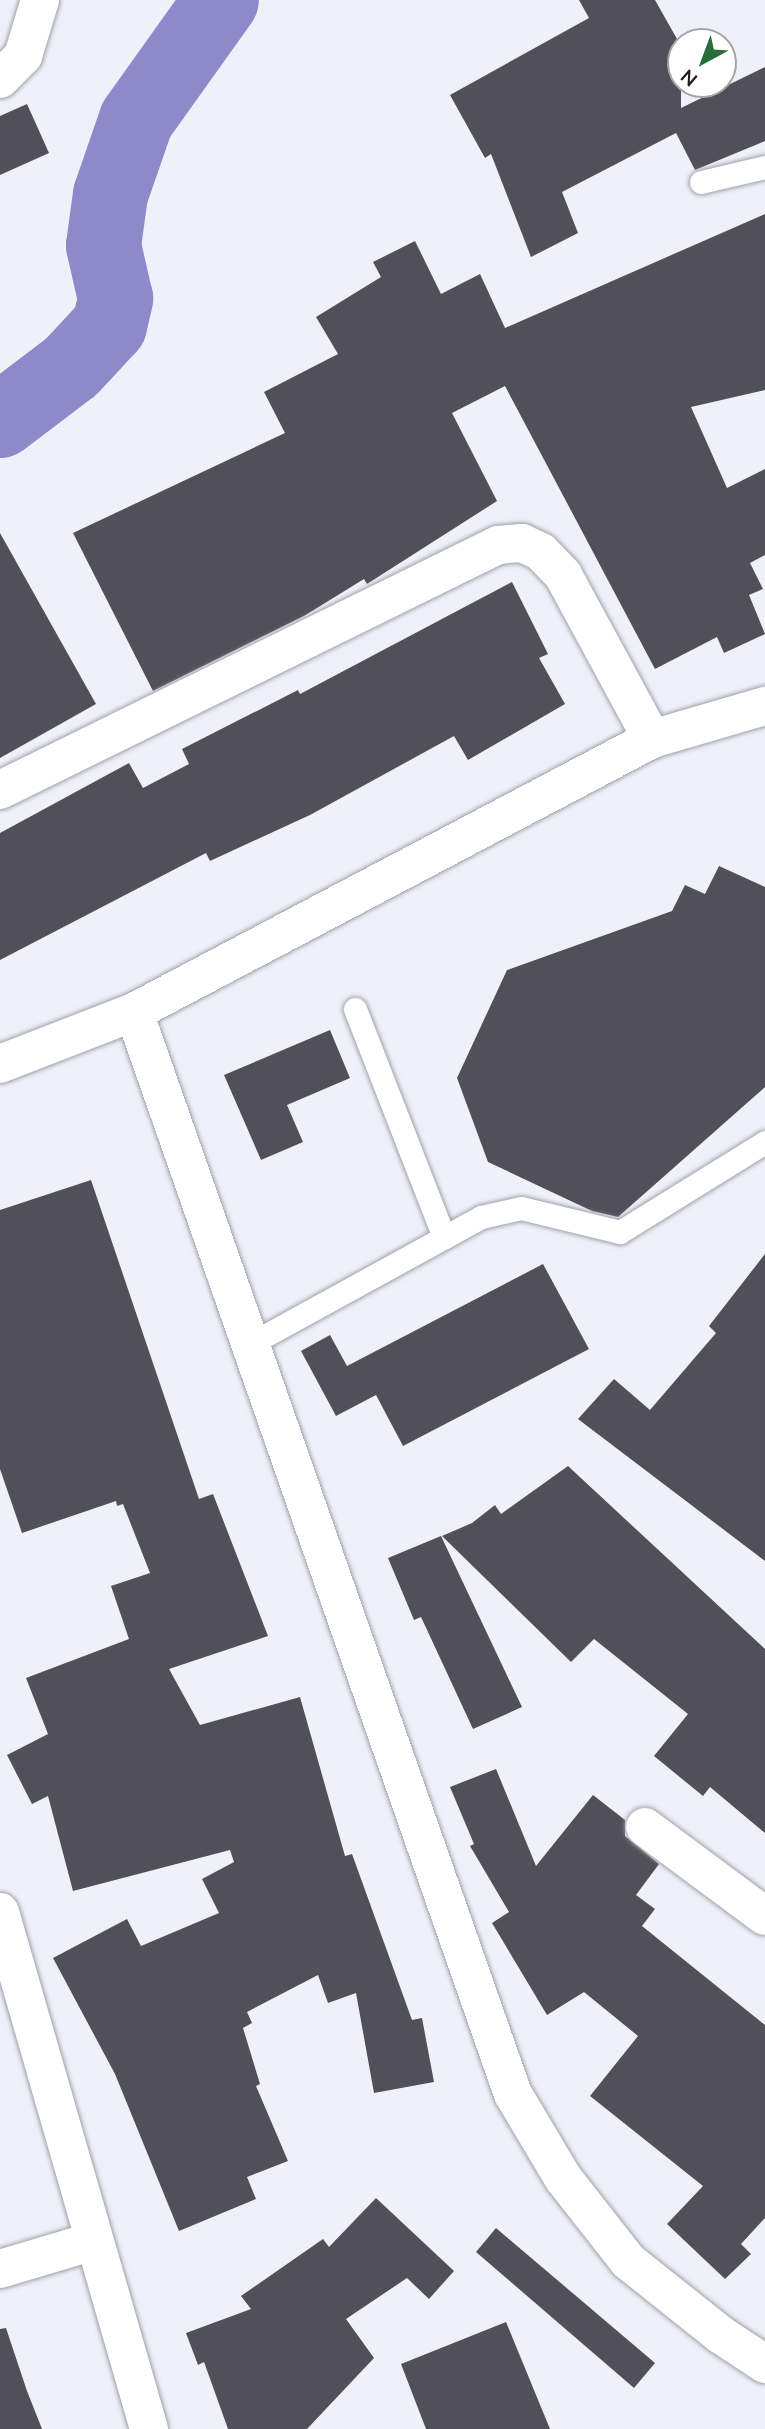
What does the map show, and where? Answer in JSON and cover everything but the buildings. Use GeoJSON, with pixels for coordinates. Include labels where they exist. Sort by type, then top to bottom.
{"type":"FeatureCollection","features":[{"type":"Feature","properties":{"kind":"street"},"geometry":{"type":"LineString","coordinates":[[0,79],[23,56],[40,0]]}},
{"type":"Feature","properties":{"kind":"street"},"geometry":{"type":"LineString","coordinates":[[0,790],[498,545],[523,543],[541,552],[563,575],[652,739]]}},
{"type":"Feature","properties":{"kind":"street"},"geometry":{"type":"LineString","coordinates":[[3,1056],[134,1012],[502,814],[652,739],[765,706]]}},
{"type":"Feature","properties":{"kind":"street"},"geometry":{"type":"LineString","coordinates":[[134,1012],[513,2094],[563,2178],[628,2261],[721,2335],[765,2364]]}},
{"type":"Feature","properties":{"kind":"street"},"geometry":{"type":"LineString","coordinates":[[645,1827],[765,1916]]}},
{"type":"Feature","properties":{"kind":"street"},"geometry":{"type":"LineString","coordinates":[[0,1912],[149,2429]]}},
{"type":"Feature","properties":{"kind":"street"},"geometry":{"type":"LineString","coordinates":[[0,2269],[94,2241]]}},
{"type":"Feature","properties":{"kind":"lane"},"geometry":{"type":"LineString","coordinates":[[701,182],[765,167]]}},
{"type":"Feature","properties":{"kind":"lane"},"geometry":{"type":"LineString","coordinates":[[355,1009],[444,1237]]}},
{"type":"Feature","properties":{"kind":"lane"},"geometry":{"type":"LineString","coordinates":[[250,1344],[481,1217],[521,1208],[620,1232],[765,1142]]}},
{"type":"Feature","properties":{"kind":"waterway"},"geometry":{"type":"LineString","coordinates":[[0,420],[71,366],[109,325],[115,298],[103,245],[110,194],[136,119],[221,0]]}}]}
